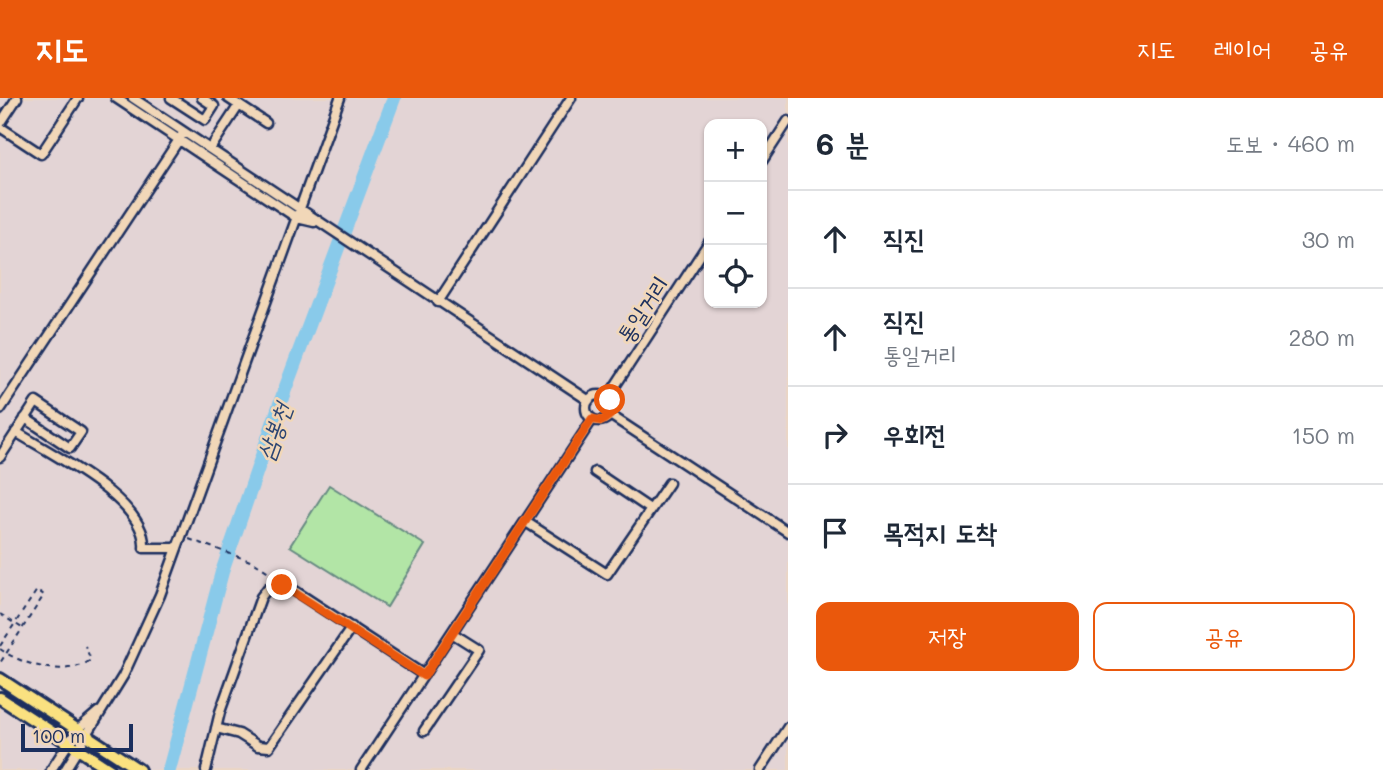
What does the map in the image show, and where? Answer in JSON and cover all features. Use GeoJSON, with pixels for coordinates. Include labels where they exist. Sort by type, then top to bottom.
{"type":"FeatureCollection","features":[{"type":"Feature","properties":{"kind":"main road"},"geometry":{"type":"LineString","coordinates":[[0,679],[136,768]]}},
{"type":"Feature","properties":{"kind":"main road"},"geometry":{"type":"LineString","coordinates":[[0,698],[110,770]]}},
{"type":"Feature","properties":{"kind":"street"},"geometry":{"type":"LineString","coordinates":[[17,98],[0,126],[41,154],[78,98]]}},
{"type":"Feature","properties":{"kind":"street"},"geometry":{"type":"LineString","coordinates":[[116,98],[210,149],[300,208],[317,223],[588,400]]}},
{"type":"Feature","properties":{"kind":"street"},"geometry":{"type":"LineString","coordinates":[[171,98],[205,120],[214,106],[202,98]]}},
{"type":"Feature","properties":{"kind":"street"},"geometry":{"type":"LineString","coordinates":[[228,98],[267,123]]}},
{"type":"Feature","properties":{"kind":"street"},"geometry":{"type":"LineString","coordinates":[[65,770],[88,736],[100,710],[143,637],[340,98]]}},
{"type":"Feature","properties":{"kind":"street"},"geometry":{"type":"LineString","coordinates":[[438,302],[571,98]]}},
{"type":"Feature","properties":{"kind":"street"},"geometry":{"type":"LineString","coordinates":[[136,99],[182,136],[297,218],[317,223]]}},
{"type":"Feature","properties":{"kind":"street"},"geometry":{"type":"LineString","coordinates":[[210,149],[239,105]]}},
{"type":"Feature","properties":{"kind":"street"},"geometry":{"type":"LineString","coordinates":[[767,153],[788,121]]}},
{"type":"Feature","properties":{"kind":"street"},"geometry":{"type":"LineString","coordinates":[[0,410],[182,136]]}},
{"type":"Feature","properties":{"kind":"street","name":"통일거리"},"geometry":{"type":"LineString","coordinates":[[608,397],[707,245]]}},
{"type":"Feature","properties":{"kind":"street"},"geometry":{"type":"LineString","coordinates":[[597,395],[608,397],[613,408],[610,415],[602,421],[592,419],[586,411],[588,400],[597,395]]}},
{"type":"Feature","properties":{"kind":"street"},"geometry":{"type":"LineString","coordinates":[[0,457],[25,418],[36,402],[81,432],[70,448],[25,418]]}},
{"type":"Feature","properties":{"kind":"street"},"geometry":{"type":"LineString","coordinates":[[610,415],[788,532]]}},
{"type":"Feature","properties":{"kind":"street"},"geometry":{"type":"LineString","coordinates":[[361,770],[592,419]]}},
{"type":"Feature","properties":{"kind":"street"},"geometry":{"type":"LineString","coordinates":[[16,432],[117,498],[137,522],[144,548],[177,548]]}},
{"type":"Feature","properties":{"kind":"street"},"geometry":{"type":"LineString","coordinates":[[595,472],[650,509]]}},
{"type":"Feature","properties":{"kind":"street"},"geometry":{"type":"LineString","coordinates":[[526,522],[607,574],[669,483]]}},
{"type":"Feature","properties":{"kind":"street"},"geometry":{"type":"LineString","coordinates":[[206,770],[234,669],[264,591],[275,585],[289,587],[424,676]]}},
{"type":"Feature","properties":{"kind":"street"},"geometry":{"type":"LineString","coordinates":[[216,729],[239,734],[258,746],[269,747],[352,627]]}},
{"type":"Feature","properties":{"kind":"street"},"geometry":{"type":"LineString","coordinates":[[424,732],[479,650],[452,633]]}},
{"type":"Feature","properties":{"kind":"street"},"geometry":{"type":"LineString","coordinates":[[51,770],[77,730],[100,710]]}},
{"type":"Feature","properties":{"kind":"street"},"geometry":{"type":"LineString","coordinates":[[760,770],[788,727]]}},
{"type":"Feature","properties":{"kind":"path"},"geometry":{"type":"LineString","coordinates":[[185,538],[253,562],[272,574]]}},
{"type":"Feature","properties":{"kind":"path"},"geometry":{"type":"LineString","coordinates":[[0,663],[7,653],[22,628],[44,595],[37,590],[0,647],[7,653],[38,665],[77,667],[91,660],[85,646]]}},
{"type":"Feature","properties":{"kind":"path"},"geometry":{"type":"LineString","coordinates":[[0,614],[22,628]]}},
{"type":"Feature","properties":{"kind":"shaded area"},"geometry":{"type":"Polygon","coordinates":[[[0,98],[788,98],[788,770],[0,770],[0,98]]]}},
{"type":"Feature","properties":{"kind":"green space"},"geometry":{"type":"Polygon","coordinates":[[[329,485],[425,545],[387,607],[290,546],[329,485]]]}},
{"type":"Feature","properties":{"kind":"waterway","name":"삼봉천"},"geometry":{"type":"LineString","coordinates":[[169,770],[222,572],[284,392],[394,98]]}},
{"type":"Feature","properties":{"kind":"route"},"geometry":{"type":"LineString","coordinates":[[282,585],[336,617],[424,676],[592,419],[602,421],[608,418],[613,408],[610,400]]}}]}
